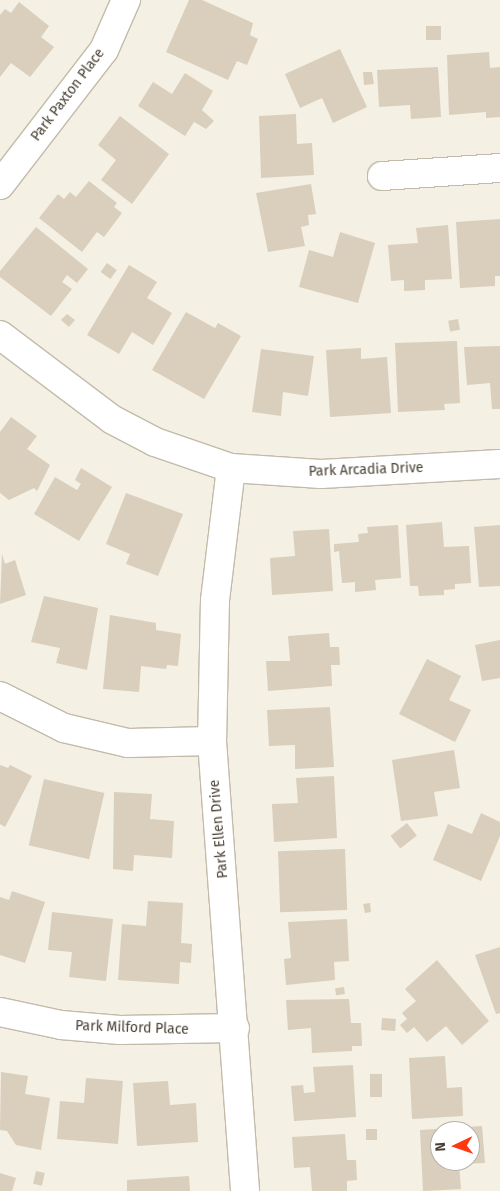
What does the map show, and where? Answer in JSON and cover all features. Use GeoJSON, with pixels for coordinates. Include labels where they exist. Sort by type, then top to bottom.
{"type":"FeatureCollection","features":[{"type":"Feature","properties":{"kind":"street","name":"Park Paxton Place"},"geometry":{"type":"LineString","coordinates":[[0,185],[9,154],[104,50],[126,0]]}},
{"type":"Feature","properties":{"kind":"street"},"geometry":{"type":"LineString","coordinates":[[382,176],[500,168]]}},
{"type":"Feature","properties":{"kind":"street","name":"Park Arcadia Drive"},"geometry":{"type":"LineString","coordinates":[[0,336],[113,420],[155,442],[231,468],[321,474],[500,464]]}},
{"type":"Feature","properties":{"kind":"street","name":"Park Ellen Drive"},"geometry":{"type":"LineString","coordinates":[[231,468],[214,600],[212,741],[235,1028],[245,1191]]}},
{"type":"Feature","properties":{"kind":"street"},"geometry":{"type":"LineString","coordinates":[[0,696],[64,728],[128,743],[212,741]]}},
{"type":"Feature","properties":{"kind":"street","name":"Park Milford Place"},"geometry":{"type":"LineString","coordinates":[[0,1012],[62,1025],[120,1030],[235,1028]]}},
{"type":"Feature","properties":{"kind":"building"},"geometry":{"type":"Polygon","coordinates":[[[189,0],[202,0],[253,23],[250,35],[258,39],[247,65],[237,61],[228,80],[166,52],[189,0]]]}},
{"type":"Feature","properties":{"kind":"building"},"geometry":{"type":"Polygon","coordinates":[[[19,2],[49,26],[41,37],[54,47],[30,77],[11,63],[0,77],[0,15],[5,9],[11,13],[19,2]]]}},
{"type":"Feature","properties":{"kind":"building"},"geometry":{"type":"Polygon","coordinates":[[[426,26],[441,26],[441,40],[426,40],[426,26]]]}},
{"type":"Feature","properties":{"kind":"building"},"geometry":{"type":"Polygon","coordinates":[[[340,49],[367,107],[333,123],[322,98],[300,108],[285,74],[340,49]]]}},
{"type":"Feature","properties":{"kind":"building"},"geometry":{"type":"Polygon","coordinates":[[[489,52],[490,68],[500,67],[500,117],[486,118],[486,112],[449,115],[447,55],[489,52]]]}},
{"type":"Feature","properties":{"kind":"building"},"geometry":{"type":"Polygon","coordinates":[[[438,67],[441,117],[411,119],[410,105],[379,107],[377,70],[438,67]]]}},
{"type":"Feature","properties":{"kind":"building"},"geometry":{"type":"Polygon","coordinates":[[[363,72],[372,72],[374,84],[364,85],[363,72]]]}},
{"type":"Feature","properties":{"kind":"building"},"geometry":{"type":"Polygon","coordinates":[[[185,73],[213,91],[202,110],[214,121],[206,129],[194,122],[185,136],[138,106],[153,82],[172,94],[185,73]]]}},
{"type":"Feature","properties":{"kind":"building"},"geometry":{"type":"Polygon","coordinates":[[[296,114],[297,144],[312,143],[314,175],[261,178],[259,116],[296,114]]]}},
{"type":"Feature","properties":{"kind":"building"},"geometry":{"type":"Polygon","coordinates":[[[120,116],[169,154],[132,204],[101,180],[116,160],[98,145],[120,116]]]}},
{"type":"Feature","properties":{"kind":"building"},"geometry":{"type":"Polygon","coordinates":[[[89,181],[117,203],[114,207],[122,213],[104,237],[97,232],[82,252],[39,218],[58,194],[64,199],[70,192],[76,197],[89,181]]]}},
{"type":"Feature","properties":{"kind":"building"},"geometry":{"type":"Polygon","coordinates":[[[311,184],[316,214],[308,215],[309,225],[301,227],[305,246],[268,252],[256,193],[311,184]]]}},
{"type":"Feature","properties":{"kind":"building"},"geometry":{"type":"Polygon","coordinates":[[[500,219],[500,276],[495,276],[495,286],[460,288],[456,222],[500,219]]]}},
{"type":"Feature","properties":{"kind":"building"},"geometry":{"type":"Polygon","coordinates":[[[448,225],[452,279],[425,280],[425,290],[404,291],[404,280],[391,281],[388,245],[418,243],[416,228],[448,225]]]}},
{"type":"Feature","properties":{"kind":"building"},"geometry":{"type":"Polygon","coordinates":[[[36,227],[88,269],[77,283],[67,275],[62,282],[72,289],[51,316],[0,277],[0,271],[36,227]]]}},
{"type":"Feature","properties":{"kind":"building"},"geometry":{"type":"Polygon","coordinates":[[[340,232],[375,243],[358,303],[299,287],[309,250],[333,257],[340,232]]]}},
{"type":"Feature","properties":{"kind":"building"},"geometry":{"type":"Polygon","coordinates":[[[107,263],[117,270],[111,279],[101,272],[107,263]]]}},
{"type":"Feature","properties":{"kind":"building"},"geometry":{"type":"Polygon","coordinates":[[[129,265],[157,282],[147,298],[172,313],[153,345],[132,332],[119,354],[87,335],[129,265]]]}},
{"type":"Feature","properties":{"kind":"building"},"geometry":{"type":"Polygon","coordinates":[[[186,312],[215,328],[218,323],[241,336],[204,399],[152,370],[186,312]]]}},
{"type":"Feature","properties":{"kind":"building"},"geometry":{"type":"Polygon","coordinates":[[[67,314],[75,320],[69,327],[61,320],[67,314]]]}},
{"type":"Feature","properties":{"kind":"building"},"geometry":{"type":"Polygon","coordinates":[[[458,319],[460,330],[450,332],[448,321],[458,319]]]}},
{"type":"Feature","properties":{"kind":"building"},"geometry":{"type":"Polygon","coordinates":[[[457,341],[460,403],[444,404],[445,410],[398,412],[395,343],[457,341]]]}},
{"type":"Feature","properties":{"kind":"building"},"geometry":{"type":"Polygon","coordinates":[[[500,346],[500,409],[492,409],[490,383],[467,385],[464,347],[500,346]]]}},
{"type":"Feature","properties":{"kind":"building"},"geometry":{"type":"Polygon","coordinates":[[[361,348],[361,359],[387,357],[391,413],[330,417],[326,350],[361,348]]]}},
{"type":"Feature","properties":{"kind":"building"},"geometry":{"type":"Polygon","coordinates":[[[261,349],[314,356],[308,396],[283,392],[281,416],[252,412],[261,349]]]}},
{"type":"Feature","properties":{"kind":"building"},"geometry":{"type":"Polygon","coordinates":[[[11,417],[37,436],[27,449],[50,465],[37,491],[34,488],[9,500],[0,493],[0,432],[11,417]]]}},
{"type":"Feature","properties":{"kind":"building"},"geometry":{"type":"Polygon","coordinates":[[[81,468],[112,487],[79,541],[34,514],[55,477],[77,490],[81,484],[75,480],[81,468]]]}},
{"type":"Feature","properties":{"kind":"building"},"geometry":{"type":"Polygon","coordinates":[[[126,493],[183,514],[158,576],[126,564],[130,554],[106,544],[126,493]]]}},
{"type":"Feature","properties":{"kind":"building"},"geometry":{"type":"Polygon","coordinates":[[[442,522],[444,547],[469,546],[471,583],[455,584],[455,589],[444,590],[444,595],[419,596],[418,586],[410,586],[406,525],[442,522]]]}},
{"type":"Feature","properties":{"kind":"building"},"geometry":{"type":"Polygon","coordinates":[[[398,525],[401,578],[375,580],[376,590],[355,592],[355,582],[342,583],[339,551],[334,552],[334,544],[359,542],[358,534],[368,533],[367,527],[398,525]]]}},
{"type":"Feature","properties":{"kind":"building"},"geometry":{"type":"Polygon","coordinates":[[[500,525],[500,586],[479,587],[474,527],[500,525]]]}},
{"type":"Feature","properties":{"kind":"building"},"geometry":{"type":"Polygon","coordinates":[[[329,529],[333,591],[272,595],[270,558],[295,556],[293,531],[329,529]]]}},
{"type":"Feature","properties":{"kind":"building"},"geometry":{"type":"Polygon","coordinates":[[[2,554],[5,564],[15,560],[26,595],[0,604],[2,554]]]}},
{"type":"Feature","properties":{"kind":"building"},"geometry":{"type":"Polygon","coordinates":[[[44,596],[98,608],[87,670],[56,663],[60,648],[31,642],[44,596]]]}},
{"type":"Feature","properties":{"kind":"building"},"geometry":{"type":"Polygon","coordinates":[[[110,615],[156,623],[156,630],[181,634],[178,666],[167,665],[166,669],[141,666],[139,692],[103,689],[110,615]]]}},
{"type":"Feature","properties":{"kind":"building"},"geometry":{"type":"Polygon","coordinates":[[[329,633],[330,647],[339,647],[340,665],[331,665],[332,686],[268,691],[266,661],[290,661],[288,636],[329,633]]]}},
{"type":"Feature","properties":{"kind":"building"},"geometry":{"type":"Polygon","coordinates":[[[500,640],[500,678],[482,681],[475,645],[500,640]]]}},
{"type":"Feature","properties":{"kind":"building"},"geometry":{"type":"Polygon","coordinates":[[[427,659],[461,676],[449,700],[471,710],[455,742],[399,714],[427,659]]]}},
{"type":"Feature","properties":{"kind":"building"},"geometry":{"type":"Polygon","coordinates":[[[330,707],[334,767],[295,769],[295,745],[269,746],[267,710],[330,707]]]}},
{"type":"Feature","properties":{"kind":"building"},"geometry":{"type":"Polygon","coordinates":[[[454,750],[460,788],[434,792],[438,816],[401,821],[392,760],[454,750]]]}},
{"type":"Feature","properties":{"kind":"building"},"geometry":{"type":"Polygon","coordinates":[[[0,765],[8,768],[10,765],[32,776],[5,827],[0,824],[0,765]]]}},
{"type":"Feature","properties":{"kind":"building"},"geometry":{"type":"Polygon","coordinates":[[[334,776],[337,838],[274,842],[272,804],[298,803],[296,778],[334,776]]]}},
{"type":"Feature","properties":{"kind":"building"},"geometry":{"type":"Polygon","coordinates":[[[44,779],[104,793],[89,859],[29,845],[44,779]]]}},
{"type":"Feature","properties":{"kind":"building"},"geometry":{"type":"Polygon","coordinates":[[[114,792],[152,794],[150,819],[174,821],[172,858],[134,855],[133,871],[113,869],[114,792]]]}},
{"type":"Feature","properties":{"kind":"building"},"geometry":{"type":"Polygon","coordinates":[[[481,813],[500,822],[500,836],[481,881],[433,860],[448,824],[472,834],[481,813]]]}},
{"type":"Feature","properties":{"kind":"building"},"geometry":{"type":"Polygon","coordinates":[[[407,823],[417,836],[400,849],[390,836],[407,823]]]}},
{"type":"Feature","properties":{"kind":"building"},"geometry":{"type":"Polygon","coordinates":[[[345,849],[347,910],[280,912],[278,851],[345,849]]]}},
{"type":"Feature","properties":{"kind":"building"},"geometry":{"type":"Polygon","coordinates":[[[12,891],[45,902],[25,963],[0,955],[0,897],[9,900],[12,891]]]}},
{"type":"Feature","properties":{"kind":"building"},"geometry":{"type":"Polygon","coordinates":[[[148,901],[183,903],[181,943],[192,944],[191,963],[180,962],[179,984],[118,980],[122,924],[146,926],[148,901]]]}},
{"type":"Feature","properties":{"kind":"building"},"geometry":{"type":"Polygon","coordinates":[[[370,903],[371,912],[365,913],[363,904],[370,903]]]}},
{"type":"Feature","properties":{"kind":"building"},"geometry":{"type":"Polygon","coordinates":[[[52,912],[113,919],[106,981],[69,977],[72,952],[48,950],[52,912]]]}},
{"type":"Feature","properties":{"kind":"building"},"geometry":{"type":"Polygon","coordinates":[[[347,919],[349,961],[334,962],[335,980],[286,985],[284,959],[291,958],[288,922],[347,919]]]}},
{"type":"Feature","properties":{"kind":"building"},"geometry":{"type":"Polygon","coordinates":[[[500,947],[500,1013],[496,1014],[475,955],[500,947]]]}},
{"type":"Feature","properties":{"kind":"building"},"geometry":{"type":"Polygon","coordinates":[[[437,960],[489,1021],[462,1045],[446,1026],[427,1042],[414,1027],[407,1033],[400,1025],[407,1019],[402,1013],[416,1001],[405,989],[437,960]]]}},
{"type":"Feature","properties":{"kind":"building"},"geometry":{"type":"Polygon","coordinates":[[[344,987],[345,994],[336,995],[335,988],[344,987]]]}},
{"type":"Feature","properties":{"kind":"building"},"geometry":{"type":"Polygon","coordinates":[[[349,999],[351,1023],[361,1023],[362,1046],[352,1046],[352,1051],[312,1053],[311,1028],[288,1030],[286,1000],[349,999]]]}},
{"type":"Feature","properties":{"kind":"building"},"geometry":{"type":"Polygon","coordinates":[[[382,1018],[396,1019],[395,1031],[381,1030],[382,1018]]]}},
{"type":"Feature","properties":{"kind":"building"},"geometry":{"type":"Polygon","coordinates":[[[445,1056],[447,1088],[462,1087],[463,1116],[412,1119],[409,1058],[445,1056]]]}},
{"type":"Feature","properties":{"kind":"building"},"geometry":{"type":"Polygon","coordinates":[[[353,1065],[356,1117],[294,1121],[291,1086],[303,1085],[304,1093],[315,1092],[313,1067],[353,1065]]]}},
{"type":"Feature","properties":{"kind":"building"},"geometry":{"type":"Polygon","coordinates":[[[1,1072],[28,1076],[25,1094],[50,1098],[41,1150],[16,1145],[7,1131],[0,1130],[1,1072]]]}},
{"type":"Feature","properties":{"kind":"building"},"geometry":{"type":"Polygon","coordinates":[[[370,1074],[382,1074],[382,1097],[370,1097],[370,1074]]]}},
{"type":"Feature","properties":{"kind":"building"},"geometry":{"type":"Polygon","coordinates":[[[86,1078],[123,1081],[118,1144],[57,1139],[60,1101],[84,1103],[86,1078]]]}},
{"type":"Feature","properties":{"kind":"building"},"geometry":{"type":"Polygon","coordinates":[[[168,1081],[170,1105],[196,1103],[198,1142],[137,1146],[133,1083],[168,1081]]]}},
{"type":"Feature","properties":{"kind":"building"},"geometry":{"type":"Polygon","coordinates":[[[480,1126],[482,1126],[485,1163],[480,1163],[480,1126]]]}},
{"type":"Feature","properties":{"kind":"building"},"geometry":{"type":"Polygon","coordinates":[[[366,1129],[377,1129],[377,1140],[366,1140],[366,1129]]]}},
{"type":"Feature","properties":{"kind":"building"},"geometry":{"type":"Polygon","coordinates":[[[430,1129],[430,1171],[460,1171],[461,1189],[423,1191],[420,1130],[430,1129]]]}},
{"type":"Feature","properties":{"kind":"building"},"geometry":{"type":"Polygon","coordinates":[[[345,1134],[347,1160],[356,1160],[357,1180],[347,1181],[347,1191],[312,1191],[310,1167],[294,1168],[292,1137],[345,1134]]]}},
{"type":"Feature","properties":{"kind":"building"},"geometry":{"type":"Polygon","coordinates":[[[36,1171],[45,1173],[42,1186],[33,1184],[36,1171]]]}},
{"type":"Feature","properties":{"kind":"building"},"geometry":{"type":"Polygon","coordinates":[[[0,1173],[16,1178],[12,1191],[0,1191],[0,1173]]]}},
{"type":"Feature","properties":{"kind":"building"},"geometry":{"type":"Polygon","coordinates":[[[189,1176],[190,1191],[127,1191],[127,1180],[189,1176]]]}}]}
